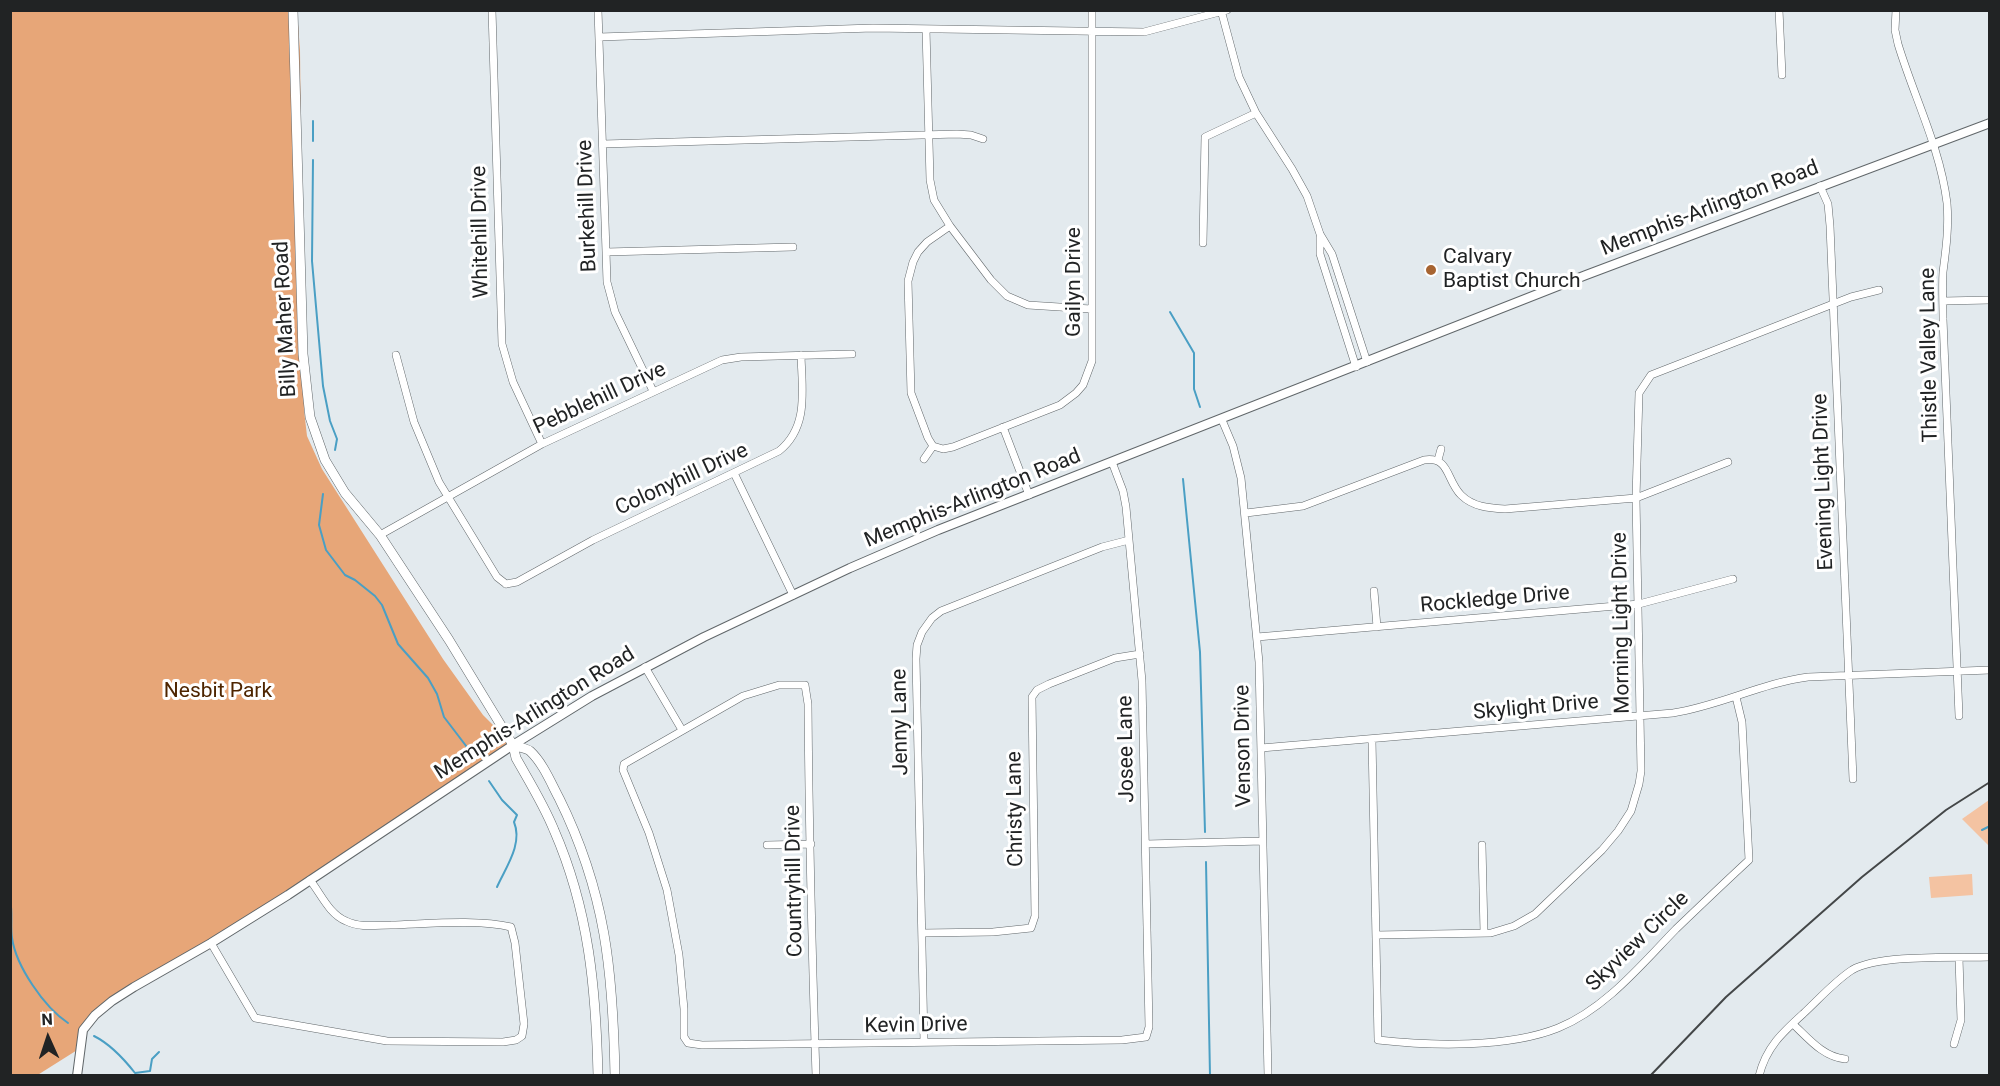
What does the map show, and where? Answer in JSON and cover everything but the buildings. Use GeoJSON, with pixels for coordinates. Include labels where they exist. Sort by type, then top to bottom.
{"type":"FeatureCollection","features":[{"type":"Feature","properties":{"kind":"main road","name":"Billy Maher Road"},"geometry":{"type":"LineString","coordinates":[[293,10],[301,331],[307,400],[315,437],[325,460],[345,493],[380,535],[449,640],[513,745],[516,758],[548,816],[565,857],[584,922],[595,990],[598,1076]]}},
{"type":"Feature","properties":{"kind":"main road"},"geometry":{"type":"LineString","coordinates":[[513,745],[530,750],[548,776],[572,824],[583,854],[602,918],[612,987],[615,1076]]}},
{"type":"Feature","properties":{"kind":"main road"},"geometry":{"type":"LineString","coordinates":[[584,922],[602,918]]}},
{"type":"Feature","properties":{"kind":"street","name":"Whitehill Drive"},"geometry":{"type":"LineString","coordinates":[[492,10],[502,344],[513,382],[542,444]]}},
{"type":"Feature","properties":{"kind":"street","name":"Burkehill Drive"},"geometry":{"type":"LineString","coordinates":[[598,10],[607,282],[611,302],[652,391]]}},
{"type":"Feature","properties":{"kind":"street","name":"Gailyn Drive"},"geometry":{"type":"LineString","coordinates":[[933,446],[943,449],[953,447],[1060,405],[1083,386],[1092,361],[1092,10]]}},
{"type":"Feature","properties":{"kind":"street"},"geometry":{"type":"LineString","coordinates":[[1779,10],[1782,75]]}},
{"type":"Feature","properties":{"kind":"street","name":"Thistle Valley Lane"},"geometry":{"type":"LineString","coordinates":[[1896,10],[1895,30],[1898,44],[1934,144],[1944,186],[1948,220],[1943,301],[1959,716]]}},
{"type":"Feature","properties":{"kind":"street"},"geometry":{"type":"LineString","coordinates":[[599,37],[873,28],[1144,32],[1223,11],[1239,77],[1256,113],[1307,196],[1320,234],[1332,254],[1367,362]]}},
{"type":"Feature","properties":{"kind":"street"},"geometry":{"type":"LineString","coordinates":[[926,29],[930,180],[932,195],[950,226],[991,280],[1007,296],[1028,305],[1091,309]]}},
{"type":"Feature","properties":{"kind":"street"},"geometry":{"type":"LineString","coordinates":[[1203,243],[1205,137],[1256,113]]}},
{"type":"Feature","properties":{"kind":"street","name":"Memphis-Arlington Road"},"geometry":{"type":"LineString","coordinates":[[77,1076],[83,1030],[95,1015],[134,987],[211,943],[310,880],[513,745],[592,696],[645,667],[892,549],[1586,275],[1989,123]]}},
{"type":"Feature","properties":{"kind":"street"},"geometry":{"type":"LineString","coordinates":[[603,144],[929,134],[963,134],[983,139]]}},
{"type":"Feature","properties":{"kind":"street","name":"Evening Light Drive"},"geometry":{"type":"LineString","coordinates":[[1821,186],[1829,208],[1853,779]]}},
{"type":"Feature","properties":{"kind":"street"},"geometry":{"type":"LineString","coordinates":[[924,459],[933,446],[911,393],[908,280],[918,252],[927,242],[950,226]]}},
{"type":"Feature","properties":{"kind":"street"},"geometry":{"type":"LineString","coordinates":[[1320,234],[1320,254],[1356,367]]}},
{"type":"Feature","properties":{"kind":"street"},"geometry":{"type":"LineString","coordinates":[[606,252],[793,247]]}},
{"type":"Feature","properties":{"kind":"street","name":"Morning Light Drive"},"geometry":{"type":"LineString","coordinates":[[1376,935],[1484,933],[1508,928],[1535,914],[1602,849],[1631,811],[1640,784],[1641,716],[1636,498],[1639,393],[1651,375],[1833,304],[1879,290]]}},
{"type":"Feature","properties":{"kind":"street"},"geometry":{"type":"LineString","coordinates":[[1943,301],[1989,300]]}},
{"type":"Feature","properties":{"kind":"street","name":"Pebblehill Drive"},"geometry":{"type":"LineString","coordinates":[[380,535],[542,444],[716,362],[731,358],[852,354]]}},
{"type":"Feature","properties":{"kind":"street"},"geometry":{"type":"LineString","coordinates":[[396,355],[414,422],[448,498]]}},
{"type":"Feature","properties":{"kind":"street","name":"Colonyhill Drive"},"geometry":{"type":"LineString","coordinates":[[448,498],[497,577],[506,587],[593,540],[779,452],[794,435],[802,411],[801,355]]}},
{"type":"Feature","properties":{"kind":"street","name":"Venson Drive"},"geometry":{"type":"LineString","coordinates":[[1222,420],[1236,454],[1246,513],[1257,637],[1268,1076]]}},
{"type":"Feature","properties":{"kind":"street"},"geometry":{"type":"LineString","coordinates":[[1003,427],[1029,495]]}},
{"type":"Feature","properties":{"kind":"street"},"geometry":{"type":"LineString","coordinates":[[1438,460],[1442,449]]}},
{"type":"Feature","properties":{"kind":"street"},"geometry":{"type":"LineString","coordinates":[[1246,513],[1303,506],[1424,460],[1438,460],[1443,464],[1461,495],[1475,504],[1505,509],[1636,498],[1728,462]]}},
{"type":"Feature","properties":{"kind":"street","name":"Josee Lane"},"geometry":{"type":"LineString","coordinates":[[1112,462],[1125,500],[1143,688],[1149,1028],[1146,1037]]}},
{"type":"Feature","properties":{"kind":"street"},"geometry":{"type":"LineString","coordinates":[[734,473],[793,595]]}},
{"type":"Feature","properties":{"kind":"street","name":"Jenny Lane"},"geometry":{"type":"LineString","coordinates":[[924,1042],[916,659],[917,645],[922,632],[940,611],[957,603],[1102,547],[1130,540]]}},
{"type":"Feature","properties":{"kind":"street","name":"Rockledge Drive"},"geometry":{"type":"LineString","coordinates":[[1257,637],[1639,604],[1733,579]]}},
{"type":"Feature","properties":{"kind":"street"},"geometry":{"type":"LineString","coordinates":[[1374,591],[1377,627]]}},
{"type":"Feature","properties":{"kind":"street","name":"Christy Lane"},"geometry":{"type":"LineString","coordinates":[[922,933],[993,932],[1031,928],[1035,916],[1032,697],[1037,690],[1115,658],[1140,654]]}},
{"type":"Feature","properties":{"kind":"street"},"geometry":{"type":"LineString","coordinates":[[645,667],[682,730]]}},
{"type":"Feature","properties":{"kind":"street","name":"Skylight Drive"},"geometry":{"type":"LineString","coordinates":[[1261,748],[1683,711],[1793,680],[1989,670]]}},
{"type":"Feature","properties":{"kind":"street","name":"Countryhill Drive"},"geometry":{"type":"LineString","coordinates":[[682,730],[750,693],[783,685],[805,685],[808,704],[816,1076]]}},
{"type":"Feature","properties":{"kind":"street","name":"Skyview Circle"},"geometry":{"type":"LineString","coordinates":[[1376,935],[1378,1040],[1406,1043],[1487,1042],[1528,1038],[1558,1028],[1588,1012],[1749,860],[1742,722],[1736,697]]}},
{"type":"Feature","properties":{"kind":"street","name":"Kevin Drive"},"geometry":{"type":"LineString","coordinates":[[682,730],[624,764],[623,770],[649,833],[667,890],[681,966],[684,1034],[687,1042],[702,1045],[1122,1040],[1146,1037]]}},
{"type":"Feature","properties":{"kind":"street"},"geometry":{"type":"LineString","coordinates":[[1372,740],[1376,935]]}},
{"type":"Feature","properties":{"kind":"street"},"geometry":{"type":"LineString","coordinates":[[1146,844],[1263,841]]}},
{"type":"Feature","properties":{"kind":"street"},"geometry":{"type":"LineString","coordinates":[[768,845],[811,844]]}},
{"type":"Feature","properties":{"kind":"street"},"geometry":{"type":"LineString","coordinates":[[1482,845],[1484,933]]}},
{"type":"Feature","properties":{"kind":"street"},"geometry":{"type":"LineString","coordinates":[[211,943],[253,1022],[387,1041],[502,1042],[519,1038],[524,1032],[515,943],[511,927],[490,923],[354,924],[345,921],[332,910],[310,880]]}},
{"type":"Feature","properties":{"kind":"street"},"geometry":{"type":"LineString","coordinates":[[1759,1076],[1764,1058],[1775,1041],[1839,981],[1859,967],[1880,961],[1989,957]]}},
{"type":"Feature","properties":{"kind":"street"},"geometry":{"type":"LineString","coordinates":[[1954,1044],[1961,1020],[1959,958]]}},
{"type":"Feature","properties":{"kind":"street"},"geometry":{"type":"LineString","coordinates":[[1792,1024],[1822,1050],[1845,1059]]}},
{"type":"Feature","properties":{"kind":"shaded area"},"geometry":{"type":"Polygon","coordinates":[[[1989,800],[1989,846],[1962,819],[1989,800]]]}},
{"type":"Feature","properties":{"kind":"shaded area"},"geometry":{"type":"Polygon","coordinates":[[[1972,874],[1973,895],[1931,898],[1929,877],[1972,874]]]}},
{"type":"Feature","properties":{"kind":"green space","name":"Nesbit Park"},"geometry":{"type":"Polygon","coordinates":[[[10,11],[297,11],[300,50],[304,410],[307,436],[322,469],[443,659],[483,715],[514,746],[124,996],[98,1018],[87,1032],[82,1047],[36,1076],[10,1075],[10,11]]]}},
{"type":"Feature","properties":{"kind":"waterway"},"geometry":{"type":"LineString","coordinates":[[313,121],[313,141]]}},
{"type":"Feature","properties":{"kind":"waterway"},"geometry":{"type":"LineString","coordinates":[[313,160],[312,261],[323,386],[330,421],[337,439],[335,450]]}},
{"type":"Feature","properties":{"kind":"waterway"},"geometry":{"type":"LineString","coordinates":[[1170,312],[1194,353],[1194,389],[1200,407]]}},
{"type":"Feature","properties":{"kind":"waterway"},"geometry":{"type":"LineString","coordinates":[[1183,479],[1200,652],[1205,832]]}},
{"type":"Feature","properties":{"kind":"waterway"},"geometry":{"type":"LineString","coordinates":[[323,494],[319,525],[326,550],[345,575],[375,596],[382,605],[398,644],[428,678],[437,694],[444,717],[473,755]]}},
{"type":"Feature","properties":{"kind":"waterway"},"geometry":{"type":"LineString","coordinates":[[489,781],[502,800],[517,815],[514,822],[515,847],[497,887]]}},
{"type":"Feature","properties":{"kind":"waterway"},"geometry":{"type":"LineString","coordinates":[[1982,830],[1990,826]]}},
{"type":"Feature","properties":{"kind":"waterway"},"geometry":{"type":"LineString","coordinates":[[1206,862],[1210,1076]]}},
{"type":"Feature","properties":{"kind":"waterway"},"geometry":{"type":"LineString","coordinates":[[10,900],[12,938],[19,961],[32,985],[50,1007],[68,1023]]}},
{"type":"Feature","properties":{"kind":"waterway"},"geometry":{"type":"LineString","coordinates":[[94,1036],[116,1052],[135,1073],[150,1071],[152,1059],[159,1052]]}},
{"type":"Feature","properties":{"kind":"railway"},"geometry":{"type":"LineString","coordinates":[[1650,1076],[1726,997],[1862,877],[1946,810],[1990,782]]}},
{"type":"Feature","properties":{"kind":"place","name":"Calvary Baptist Church"},"geometry":{"type":"Point","coordinates":[1431,270]}}]}
